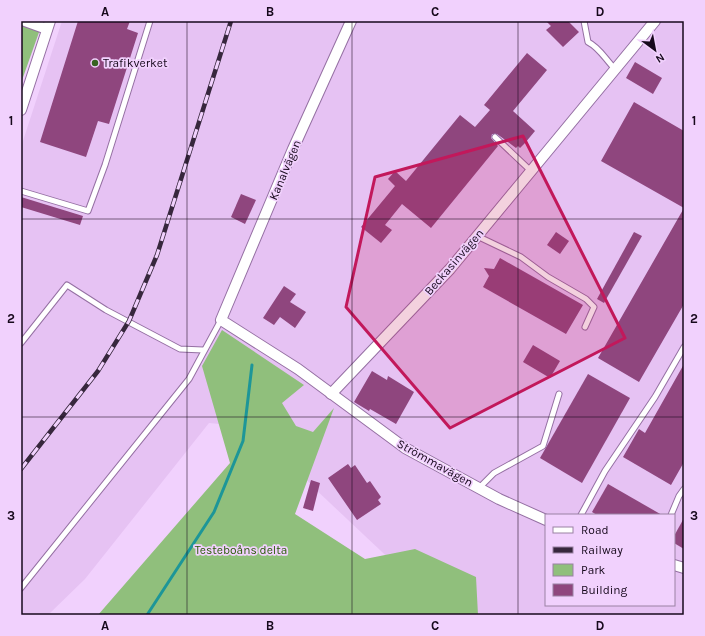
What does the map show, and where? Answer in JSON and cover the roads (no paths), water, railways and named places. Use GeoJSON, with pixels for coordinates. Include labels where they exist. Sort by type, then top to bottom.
{"type":"FeatureCollection","features":[{"type":"Feature","properties":{"kind":"street"},"geometry":{"type":"LineString","coordinates":[[21,110],[48,25],[25,21]]}},
{"type":"Feature","properties":{"kind":"street","name":"Kanalvägen"},"geometry":{"type":"LineString","coordinates":[[221,320],[294,149],[351,21]]}},
{"type":"Feature","properties":{"kind":"street","name":"Beckasinvägen"},"geometry":{"type":"LineString","coordinates":[[332,394],[450,269],[655,21]]}},
{"type":"Feature","properties":{"kind":"street"},"geometry":{"type":"LineString","coordinates":[[221,320],[298,369],[332,394]]}},
{"type":"Feature","properties":{"kind":"street","name":"Strömmavägen"},"geometry":{"type":"LineString","coordinates":[[332,394],[405,448],[479,488],[545,520]]}},
{"type":"Feature","properties":{"kind":"lane"},"geometry":{"type":"LineString","coordinates":[[21,191],[88,211],[105,165],[150,21]]}},
{"type":"Feature","properties":{"kind":"lane"},"geometry":{"type":"LineString","coordinates":[[584,21],[588,42],[596,46],[605,59],[615,69]]}},
{"type":"Feature","properties":{"kind":"lane"},"geometry":{"type":"LineString","coordinates":[[495,137],[531,171]]}},
{"type":"Feature","properties":{"kind":"lane"},"geometry":{"type":"LineString","coordinates":[[477,236],[521,257],[548,277],[586,299],[594,307],[585,327]]}},
{"type":"Feature","properties":{"kind":"lane"},"geometry":{"type":"LineString","coordinates":[[21,343],[67,285],[106,310],[180,349],[203,350]]}},
{"type":"Feature","properties":{"kind":"lane"},"geometry":{"type":"LineString","coordinates":[[21,588],[189,379],[203,350],[209,343],[221,320]]}},
{"type":"Feature","properties":{"kind":"lane"},"geometry":{"type":"LineString","coordinates":[[582,514],[605,472],[655,397],[684,347]]}},
{"type":"Feature","properties":{"kind":"lane"},"geometry":{"type":"LineString","coordinates":[[479,488],[494,473],[542,446],[559,394]]}},
{"type":"Feature","properties":{"kind":"lane"},"geometry":{"type":"LineString","coordinates":[[671,514],[678,496],[684,489]]}},
{"type":"Feature","properties":{"kind":"waterway"},"geometry":{"type":"LineString","coordinates":[[147,615],[214,512],[243,441],[252,365]]}},
{"type":"Feature","properties":{"kind":"railway"},"geometry":{"type":"LineString","coordinates":[[21,469],[98,371],[129,321],[157,255],[231,21]]}},
{"type":"Feature","properties":{"kind":"place","name":"Trafikverket"},"geometry":{"type":"Point","coordinates":[95,63]}},
{"type":"Feature","properties":{"kind":"park label","name":"Testeboåns delta"},"geometry":{"type":"Point","coordinates":[241,550]}}]}
